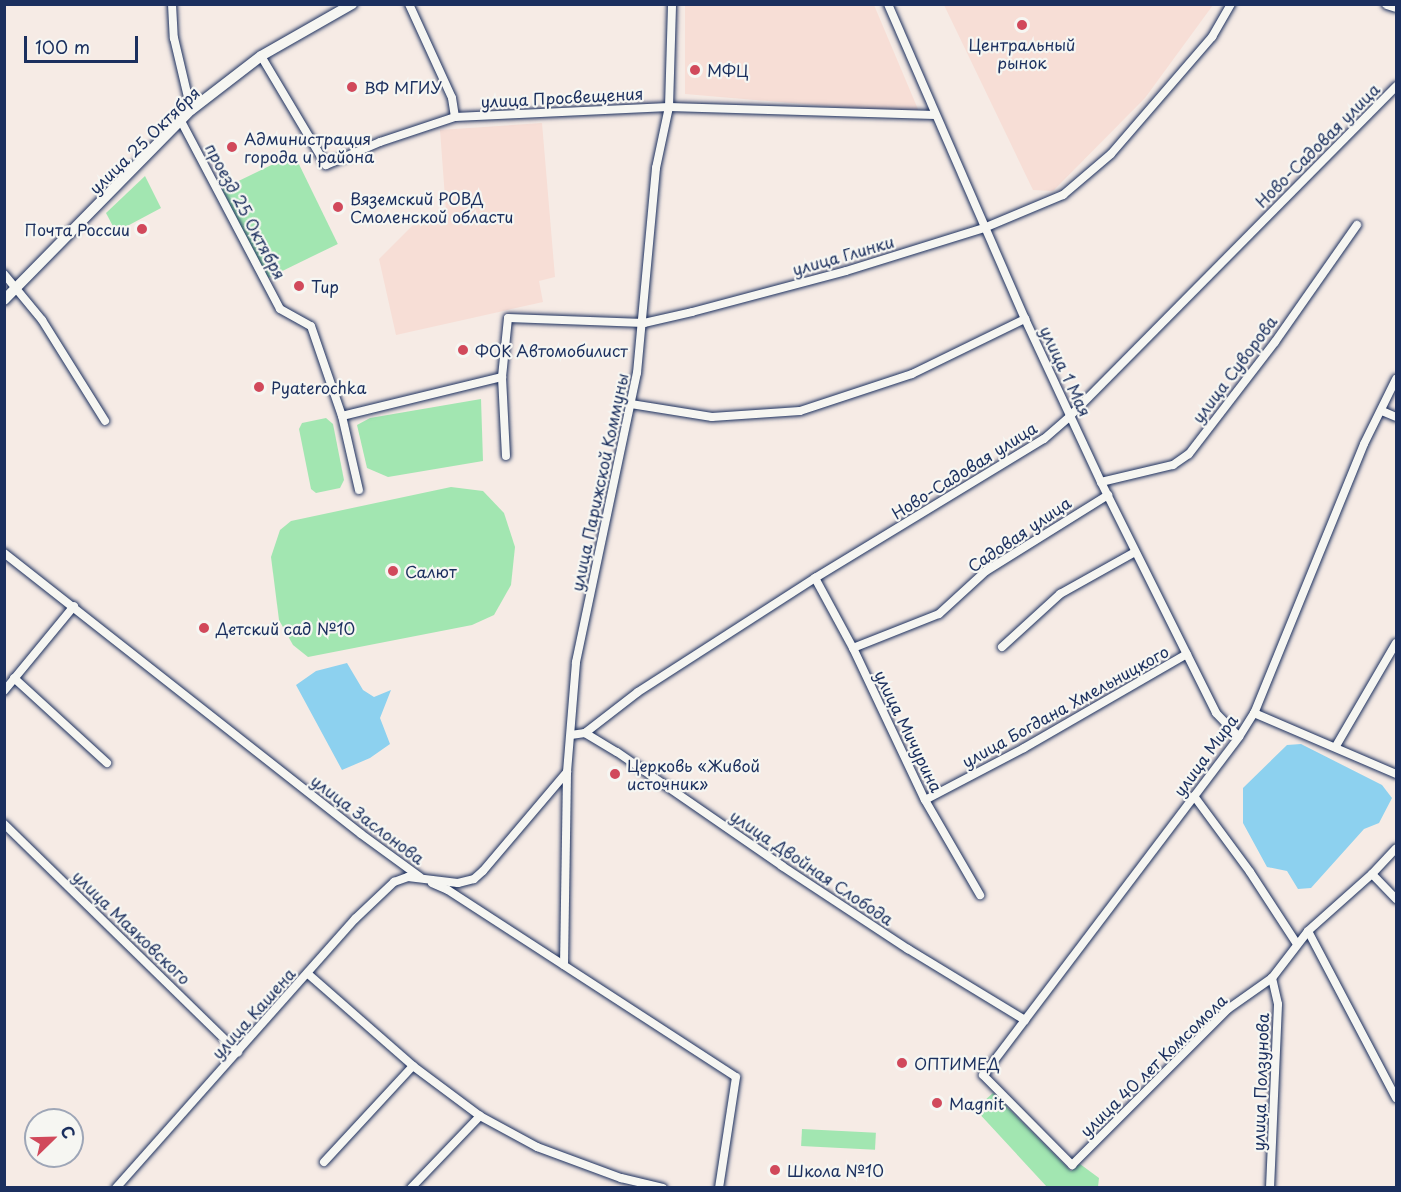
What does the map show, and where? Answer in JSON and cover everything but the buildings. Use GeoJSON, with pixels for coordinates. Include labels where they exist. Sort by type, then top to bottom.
{"type":"FeatureCollection","features":[{"type":"Feature","properties":{"kind":"main road","name":"улица 25 Октября"},"geometry":{"type":"LineString","coordinates":[[4,300],[192,110],[261,56],[352,4]]}},
{"type":"Feature","properties":{"kind":"main road"},"geometry":{"type":"LineString","coordinates":[[1387,4],[1396,7]]}},
{"type":"Feature","properties":{"kind":"street"},"geometry":{"type":"LineString","coordinates":[[172,4],[174,39],[192,110]]}},
{"type":"Feature","properties":{"kind":"street"},"geometry":{"type":"LineString","coordinates":[[409,4],[452,98],[455,117]]}},
{"type":"Feature","properties":{"kind":"street","name":"улица Парижской Коммуны"},"geometry":{"type":"LineString","coordinates":[[564,965],[567,772],[576,662],[631,404],[644,323],[656,168],[669,107],[672,4]]}},
{"type":"Feature","properties":{"kind":"street","name":"улица 1 Мая"},"geometry":{"type":"LineString","coordinates":[[888,4],[1024,319],[1101,482],[1216,713],[1239,737]]}},
{"type":"Feature","properties":{"kind":"street","name":"улица Глинки"},"geometry":{"type":"LineString","coordinates":[[506,456],[502,377],[508,318],[644,323],[846,271],[984,228],[1063,195],[1111,154],[1212,37],[1231,4]]}},
{"type":"Feature","properties":{"kind":"street","name":"улица Просвещения"},"geometry":{"type":"LineString","coordinates":[[261,56],[326,165],[380,142],[455,117],[669,107],[935,115]]}},
{"type":"Feature","properties":{"kind":"street","name":"Ново-Садовая улица"},"geometry":{"type":"LineString","coordinates":[[571,735],[585,733],[638,692],[815,578],[1044,439],[1071,416],[1396,86]]}},
{"type":"Feature","properties":{"kind":"street","name":"проезд 25 Октября"},"geometry":{"type":"LineString","coordinates":[[182,121],[280,309],[311,326],[342,416],[359,490]]}},
{"type":"Feature","properties":{"kind":"street","name":"улица Суворова"},"geometry":{"type":"LineString","coordinates":[[1101,482],[1173,465],[1189,454],[1275,342],[1357,225]]}},
{"type":"Feature","properties":{"kind":"street"},"geometry":{"type":"LineString","coordinates":[[4,274],[42,320],[105,421]]}},
{"type":"Feature","properties":{"kind":"street"},"geometry":{"type":"LineString","coordinates":[[631,404],[712,417],[800,411],[912,374],[1024,319]]}},
{"type":"Feature","properties":{"kind":"street"},"geometry":{"type":"LineString","coordinates":[[342,416],[502,377]]}},
{"type":"Feature","properties":{"kind":"street","name":"улица Мира"},"geometry":{"type":"LineString","coordinates":[[983,1075],[1239,737],[1254,712],[1364,444],[1396,379]]}},
{"type":"Feature","properties":{"kind":"street"},"geometry":{"type":"LineString","coordinates":[[1382,411],[1396,417]]}},
{"type":"Feature","properties":{"kind":"street","name":"Садовая улица"},"geometry":{"type":"LineString","coordinates":[[853,648],[939,614],[986,571],[1108,495]]}},
{"type":"Feature","properties":{"kind":"street"},"geometry":{"type":"LineString","coordinates":[[1002,647],[1060,594],[1135,552]]}},
{"type":"Feature","properties":{"kind":"street","name":"улица Заслонова"},"geometry":{"type":"LineString","coordinates":[[4,553],[316,798],[422,878],[448,890],[736,1077],[719,1188]]}},
{"type":"Feature","properties":{"kind":"street","name":"улица Мичурина"},"geometry":{"type":"LineString","coordinates":[[815,578],[853,648],[925,800],[980,895]]}},
{"type":"Feature","properties":{"kind":"street"},"geometry":{"type":"LineString","coordinates":[[4,691],[74,606]]}},
{"type":"Feature","properties":{"kind":"street"},"geometry":{"type":"LineString","coordinates":[[1336,746],[1396,643]]}},
{"type":"Feature","properties":{"kind":"street","name":"улица Богдана Хмельницкого"},"geometry":{"type":"LineString","coordinates":[[925,800],[1024,748],[1187,654]]}},
{"type":"Feature","properties":{"kind":"street"},"geometry":{"type":"LineString","coordinates":[[14,678],[107,764]]}},
{"type":"Feature","properties":{"kind":"street"},"geometry":{"type":"LineString","coordinates":[[1254,712],[1396,774]]}},
{"type":"Feature","properties":{"kind":"street","name":"улица Двойная Слобода"},"geometry":{"type":"LineString","coordinates":[[585,733],[617,752],[782,866],[908,949],[1025,1020]]}},
{"type":"Feature","properties":{"kind":"street"},"geometry":{"type":"LineString","coordinates":[[422,878],[458,883],[474,879],[567,772]]}},
{"type":"Feature","properties":{"kind":"street"},"geometry":{"type":"LineString","coordinates":[[1194,796],[1250,872],[1296,944]]}},
{"type":"Feature","properties":{"kind":"street","name":"улица Маяковского"},"geometry":{"type":"LineString","coordinates":[[4,824],[238,1052]]}},
{"type":"Feature","properties":{"kind":"street","name":"улица 40 лет Комсомола"},"geometry":{"type":"LineString","coordinates":[[983,1075],[1072,1165],[1228,1009],[1272,978],[1308,931],[1372,874],[1396,848]]}},
{"type":"Feature","properties":{"kind":"street"},"geometry":{"type":"LineString","coordinates":[[1372,874],[1396,899]]}},
{"type":"Feature","properties":{"kind":"street","name":"улица Кашена"},"geometry":{"type":"LineString","coordinates":[[116,1188],[355,919],[394,882],[408,877],[422,878]]}},
{"type":"Feature","properties":{"kind":"street"},"geometry":{"type":"LineString","coordinates":[[1308,931],[1396,1098]]}},
{"type":"Feature","properties":{"kind":"street"},"geometry":{"type":"LineString","coordinates":[[308,974],[413,1066],[480,1116],[537,1147],[621,1178],[663,1188]]}},
{"type":"Feature","properties":{"kind":"street","name":"улица Ползунова"},"geometry":{"type":"LineString","coordinates":[[1270,1188],[1278,1004],[1272,978]]}},
{"type":"Feature","properties":{"kind":"street"},"geometry":{"type":"LineString","coordinates":[[324,1162],[413,1066]]}},
{"type":"Feature","properties":{"kind":"street"},"geometry":{"type":"LineString","coordinates":[[411,1188],[480,1116]]}},
{"type":"Feature","properties":{"kind":"shaded area"},"geometry":{"type":"Polygon","coordinates":[[[685,5],[874,5],[920,114],[685,94],[685,5]]]}},
{"type":"Feature","properties":{"kind":"shaded area"},"geometry":{"type":"Polygon","coordinates":[[[944,5],[1213,5],[1145,98],[1053,191],[1033,190],[944,5]]]}},
{"type":"Feature","properties":{"kind":"shaded area"},"geometry":{"type":"Polygon","coordinates":[[[542,123],[555,277],[539,281],[543,302],[396,335],[379,259],[413,225],[446,211],[440,130],[542,123]]]}},
{"type":"Feature","properties":{"kind":"green space"},"geometry":{"type":"Polygon","coordinates":[[[294,154],[338,244],[266,279],[222,189],[294,154]]]}},
{"type":"Feature","properties":{"kind":"green space"},"geometry":{"type":"Polygon","coordinates":[[[145,176],[161,208],[116,232],[106,213],[145,176]]]}},
{"type":"Feature","properties":{"kind":"green space"},"geometry":{"type":"Polygon","coordinates":[[[481,399],[483,461],[388,477],[367,468],[357,425],[370,418],[481,399]]]}},
{"type":"Feature","properties":{"kind":"green space"},"geometry":{"type":"Polygon","coordinates":[[[326,418],[333,424],[344,480],[340,488],[316,493],[311,489],[299,429],[302,423],[326,418]]]}},
{"type":"Feature","properties":{"kind":"green space","name":"Салют"},"geometry":{"type":"Polygon","coordinates":[[[451,487],[483,491],[504,513],[515,547],[511,585],[494,615],[472,625],[308,657],[293,645],[279,620],[271,557],[280,530],[291,521],[451,487]]]}},
{"type":"Feature","properties":{"kind":"green space"},"geometry":{"type":"Polygon","coordinates":[[[993,1093],[1071,1171],[1080,1164],[1099,1178],[1098,1187],[1047,1187],[975,1109],[993,1093]]]}},
{"type":"Feature","properties":{"kind":"green space"},"geometry":{"type":"Polygon","coordinates":[[[802,1129],[876,1133],[875,1150],[801,1146],[802,1129]]]}},
{"type":"Feature","properties":{"kind":"water"},"geometry":{"type":"Polygon","coordinates":[[[347,663],[363,690],[374,697],[391,690],[380,718],[390,744],[370,758],[342,770],[296,685],[316,671],[347,663]]]}},
{"type":"Feature","properties":{"kind":"water"},"geometry":{"type":"Polygon","coordinates":[[[1301,744],[1382,785],[1392,798],[1379,823],[1364,829],[1311,888],[1298,889],[1287,871],[1267,867],[1243,823],[1243,788],[1287,745],[1301,744]]]}},
{"type":"Feature","properties":{"kind":"place","name":"Центральный рынок"},"geometry":{"type":"Point","coordinates":[1022,25]}},
{"type":"Feature","properties":{"kind":"place","name":"МФЦ"},"geometry":{"type":"Point","coordinates":[695,70]}},
{"type":"Feature","properties":{"kind":"place","name":"ВФ МГИУ"},"geometry":{"type":"Point","coordinates":[352,87]}},
{"type":"Feature","properties":{"kind":"place","name":"Администрация города и района"},"geometry":{"type":"Point","coordinates":[232,147]}},
{"type":"Feature","properties":{"kind":"place","name":"Вяземский РОВД Смоленской области"},"geometry":{"type":"Point","coordinates":[338,207]}},
{"type":"Feature","properties":{"kind":"place","name":"Почта России"},"geometry":{"type":"Point","coordinates":[142,229]}},
{"type":"Feature","properties":{"kind":"place","name":"Тир"},"geometry":{"type":"Point","coordinates":[299,286]}},
{"type":"Feature","properties":{"kind":"place","name":"ФОК Автомобилист"},"geometry":{"type":"Point","coordinates":[463,350]}},
{"type":"Feature","properties":{"kind":"place","name":"Pyaterochka"},"geometry":{"type":"Point","coordinates":[259,387]}},
{"type":"Feature","properties":{"kind":"place","name":"Салют"},"geometry":{"type":"Point","coordinates":[393,571]}},
{"type":"Feature","properties":{"kind":"place","name":"Детский сад №10"},"geometry":{"type":"Point","coordinates":[204,628]}},
{"type":"Feature","properties":{"kind":"place","name":"Церковь «Живой источник»"},"geometry":{"type":"Point","coordinates":[615,774]}},
{"type":"Feature","properties":{"kind":"place","name":"ОПТИМЕД"},"geometry":{"type":"Point","coordinates":[902,1063]}},
{"type":"Feature","properties":{"kind":"place","name":"Magnit"},"geometry":{"type":"Point","coordinates":[937,1103]}},
{"type":"Feature","properties":{"kind":"place","name":"Школа №10"},"geometry":{"type":"Point","coordinates":[775,1170]}}]}
